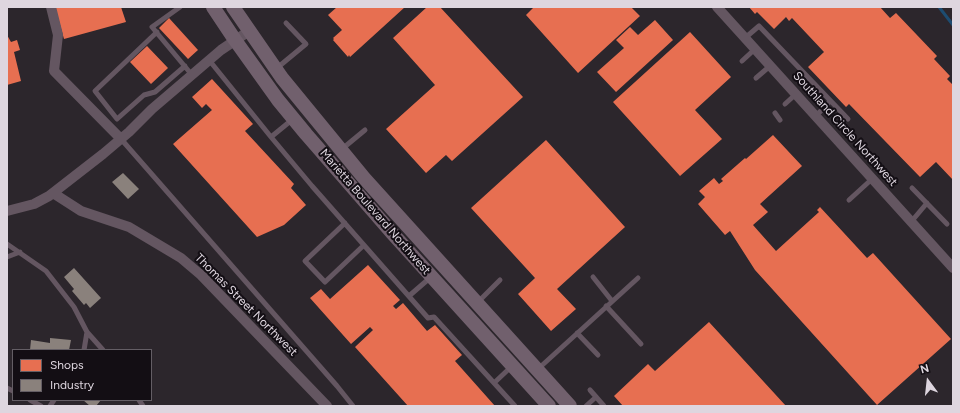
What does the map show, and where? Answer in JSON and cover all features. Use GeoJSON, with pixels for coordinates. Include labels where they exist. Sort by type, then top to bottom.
{"type":"FeatureCollection","features":[{"type":"Feature","properties":{"kind":"main road","name":"Marietta Boulevard Northwest"},"geometry":{"type":"LineString","coordinates":[[213,7],[278,100],[334,167],[549,406]]}},
{"type":"Feature","properties":{"kind":"main road"},"geometry":{"type":"LineString","coordinates":[[233,7],[276,69],[364,178],[570,406]]}},
{"type":"Feature","properties":{"kind":"street"},"geometry":{"type":"LineString","coordinates":[[51,7],[58,35],[54,71],[121,139]]}},
{"type":"Feature","properties":{"kind":"street","name":"Southland Circle Northwest"},"geometry":{"type":"LineString","coordinates":[[717,7],[953,268]]}},
{"type":"Feature","properties":{"kind":"street"},"geometry":{"type":"LineString","coordinates":[[7,212],[34,204],[53,193],[121,139],[158,104],[209,60],[249,31]]}},
{"type":"Feature","properties":{"kind":"street","name":"Thomas Street Northwest"},"geometry":{"type":"LineString","coordinates":[[53,193],[81,211],[129,227],[181,258],[201,276],[327,406]]}},
{"type":"Feature","properties":{"kind":"lane"},"geometry":{"type":"LineString","coordinates":[[180,7],[152,27],[192,75]]}},
{"type":"Feature","properties":{"kind":"lane"},"geometry":{"type":"LineString","coordinates":[[276,69],[306,44],[286,23]]}},
{"type":"Feature","properties":{"kind":"lane"},"geometry":{"type":"LineString","coordinates":[[745,38],[759,26],[848,119]]}},
{"type":"Feature","properties":{"kind":"lane"},"geometry":{"type":"LineString","coordinates":[[156,32],[95,91],[117,119],[144,95],[155,92],[185,66]]}},
{"type":"Feature","properties":{"kind":"lane"},"geometry":{"type":"LineString","coordinates":[[742,61],[755,49]]}},
{"type":"Feature","properties":{"kind":"lane"},"geometry":{"type":"LineString","coordinates":[[209,60],[271,136],[428,318],[434,317],[515,406]]}},
{"type":"Feature","properties":{"kind":"lane"},"geometry":{"type":"LineString","coordinates":[[756,78],[770,66]]}},
{"type":"Feature","properties":{"kind":"lane"},"geometry":{"type":"LineString","coordinates":[[785,104],[796,94]]}},
{"type":"Feature","properties":{"kind":"lane"},"geometry":{"type":"LineString","coordinates":[[816,116],[830,101]]}},
{"type":"Feature","properties":{"kind":"lane"},"geometry":{"type":"LineString","coordinates":[[775,113],[780,120]]}},
{"type":"Feature","properties":{"kind":"lane"},"geometry":{"type":"LineString","coordinates":[[271,136],[294,118]]}},
{"type":"Feature","properties":{"kind":"lane"},"geometry":{"type":"LineString","coordinates":[[342,150],[365,130]]}},
{"type":"Feature","properties":{"kind":"lane"},"geometry":{"type":"LineString","coordinates":[[121,139],[353,406]]}},
{"type":"Feature","properties":{"kind":"lane"},"geometry":{"type":"LineString","coordinates":[[850,200],[872,178]]}},
{"type":"Feature","properties":{"kind":"lane"},"geometry":{"type":"LineString","coordinates":[[912,188],[947,224]]}},
{"type":"Feature","properties":{"kind":"lane"},"geometry":{"type":"LineString","coordinates":[[911,222],[927,203]]}},
{"type":"Feature","properties":{"kind":"lane"},"geometry":{"type":"LineString","coordinates":[[345,223],[304,261],[325,282],[364,245]]}},
{"type":"Feature","properties":{"kind":"lane"},"geometry":{"type":"LineString","coordinates":[[7,244],[46,271],[74,307],[87,332],[102,349]]}},
{"type":"Feature","properties":{"kind":"lane"},"geometry":{"type":"LineString","coordinates":[[7,257],[20,252]]}},
{"type":"Feature","properties":{"kind":"lane"},"geometry":{"type":"LineString","coordinates":[[409,296],[432,276]]}},
{"type":"Feature","properties":{"kind":"lane"},"geometry":{"type":"LineString","coordinates":[[593,277],[612,300]]}},
{"type":"Feature","properties":{"kind":"lane"},"geometry":{"type":"LineString","coordinates":[[537,369],[638,278]]}},
{"type":"Feature","properties":{"kind":"lane"},"geometry":{"type":"LineString","coordinates":[[477,303],[500,280]]}},
{"type":"Feature","properties":{"kind":"lane"},"geometry":{"type":"LineString","coordinates":[[606,306],[641,344]]}},
{"type":"Feature","properties":{"kind":"lane"},"geometry":{"type":"LineString","coordinates":[[84,349],[87,332]]}},
{"type":"Feature","properties":{"kind":"lane"},"geometry":{"type":"LineString","coordinates":[[577,333],[598,355]]}},
{"type":"Feature","properties":{"kind":"lane"},"geometry":{"type":"LineString","coordinates":[[494,383],[512,365]]}},
{"type":"Feature","properties":{"kind":"lane"},"geometry":{"type":"LineString","coordinates":[[590,390],[604,406]]}},
{"type":"Feature","properties":{"kind":"lane"},"geometry":{"type":"LineString","coordinates":[[586,406],[596,397]]}},
{"type":"Feature","properties":{"kind":"lane"},"geometry":{"type":"LineString","coordinates":[[32,401],[42,406]]}},
{"type":"Feature","properties":{"kind":"building: Shops"},"geometry":{"type":"Polygon","coordinates":[[[55,7],[121,7],[126,22],[64,39],[55,7]]]}},
{"type":"Feature","properties":{"kind":"building: Shops"},"geometry":{"type":"Polygon","coordinates":[[[337,7],[405,7],[350,57],[349,55],[348,57],[333,40],[333,38],[342,30],[328,15],[337,7]]]}},
{"type":"Feature","properties":{"kind":"building: Shops"},"geometry":{"type":"Polygon","coordinates":[[[427,7],[440,7],[523,97],[452,161],[446,155],[426,173],[386,129],[435,85],[393,38],[427,7]]]}},
{"type":"Feature","properties":{"kind":"building: Shops"},"geometry":{"type":"Polygon","coordinates":[[[534,7],[631,7],[640,16],[578,73],[526,15],[534,7]]]}},
{"type":"Feature","properties":{"kind":"building: Shops"},"geometry":{"type":"Polygon","coordinates":[[[749,7],[880,7],[890,18],[896,13],[937,56],[934,59],[950,76],[947,79],[953,85],[953,180],[936,162],[920,177],[849,104],[846,107],[808,67],[824,52],[792,18],[789,21],[786,17],[774,29],[757,12],[755,14],[749,7]]]}},
{"type":"Feature","properties":{"kind":"building: Shops"},"geometry":{"type":"Polygon","coordinates":[[[169,18],[198,50],[188,59],[159,28],[169,18]]]}},
{"type":"Feature","properties":{"kind":"building: Shops"},"geometry":{"type":"Polygon","coordinates":[[[655,20],[673,40],[616,92],[597,72],[624,48],[616,40],[630,27],[638,35],[655,20]]]}},
{"type":"Feature","properties":{"kind":"building: Shops"},"geometry":{"type":"Polygon","coordinates":[[[690,32],[731,77],[695,110],[722,139],[680,176],[613,102],[690,32]]]}},
{"type":"Feature","properties":{"kind":"building: Shops"},"geometry":{"type":"Polygon","coordinates":[[[7,35],[11,42],[17,40],[20,50],[14,52],[21,81],[7,85],[7,35]]]}},
{"type":"Feature","properties":{"kind":"building: Shops"},"geometry":{"type":"Polygon","coordinates":[[[147,46],[168,68],[151,84],[130,62],[147,46]]]}},
{"type":"Feature","properties":{"kind":"building: Shops"},"geometry":{"type":"Polygon","coordinates":[[[212,79],[253,124],[245,131],[294,184],[291,188],[306,205],[284,225],[257,237],[173,144],[212,110],[206,104],[202,108],[192,97],[212,79]]]}},
{"type":"Feature","properties":{"kind":"building: Shops"},"geometry":{"type":"Polygon","coordinates":[[[773,135],[802,166],[760,204],[768,212],[753,225],[776,251],[819,212],[817,210],[820,207],[867,258],[873,253],[951,339],[877,405],[755,270],[730,231],[725,235],[698,204],[705,197],[699,191],[714,178],[719,184],[723,181],[721,179],[773,135]]]}},
{"type":"Feature","properties":{"kind":"building: Shops"},"geometry":{"type":"Polygon","coordinates":[[[546,140],[625,227],[557,289],[576,309],[551,331],[518,294],[535,278],[471,208],[546,140]]]}},
{"type":"Feature","properties":{"kind":"building: Shops"},"geometry":{"type":"Polygon","coordinates":[[[368,265],[400,300],[393,306],[396,309],[403,303],[427,331],[435,325],[462,355],[455,361],[495,406],[408,406],[355,347],[373,330],[370,327],[351,344],[310,298],[321,289],[330,299],[368,265]]]}},
{"type":"Feature","properties":{"kind":"building: Shops"},"geometry":{"type":"Polygon","coordinates":[[[709,322],[786,406],[623,406],[614,396],[648,364],[655,371],[709,322]]]}},
{"type":"Feature","properties":{"kind":"building: Industry"},"geometry":{"type":"Polygon","coordinates":[[[123,173],[139,189],[128,199],[112,182],[123,173]]]}},
{"type":"Feature","properties":{"kind":"building: Industry"},"geometry":{"type":"Polygon","coordinates":[[[74,268],[101,298],[90,308],[86,303],[84,305],[72,291],[74,289],[64,277],[74,268]]]}},
{"type":"Feature","properties":{"kind":"building: Industry"},"geometry":{"type":"Polygon","coordinates":[[[50,338],[71,340],[69,349],[30,349],[31,340],[50,343],[50,338]]]}},
{"type":"Feature","properties":{"kind":"building: Industry"},"geometry":{"type":"Polygon","coordinates":[[[84,401],[100,401],[96,406],[90,406],[84,401]]]}},
{"type":"Feature","properties":{"kind":"waterway"},"geometry":{"type":"LineString","coordinates":[[939,7],[953,25]]}}]}
